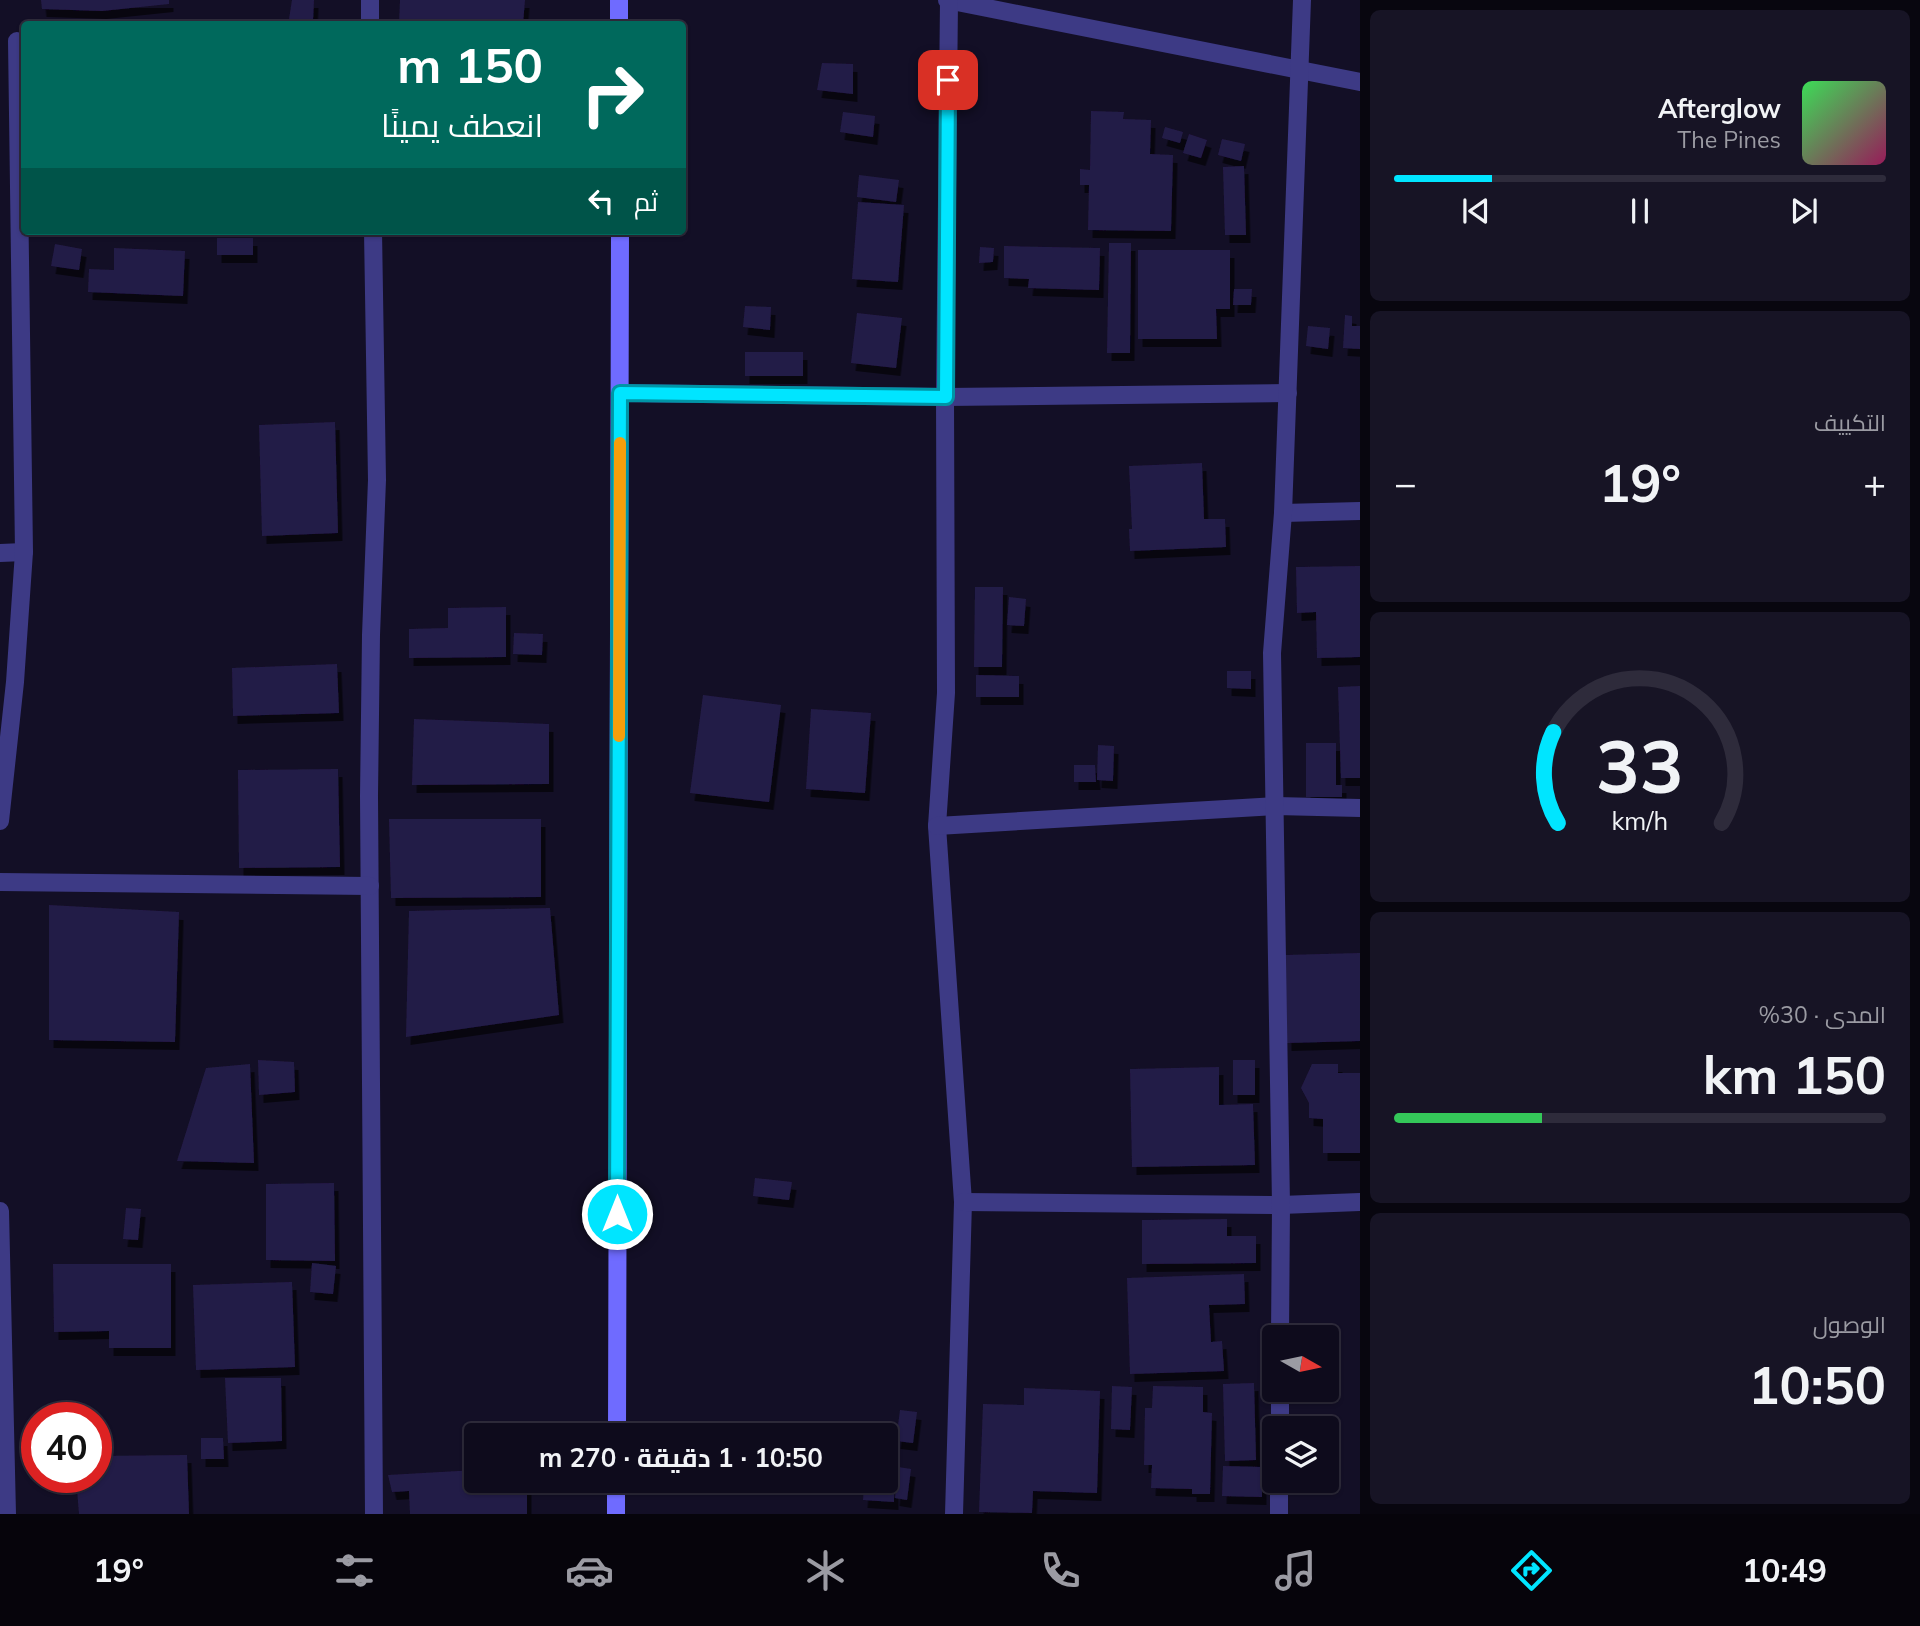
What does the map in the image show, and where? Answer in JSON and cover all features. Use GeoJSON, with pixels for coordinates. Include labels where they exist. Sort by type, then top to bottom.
{"type":"FeatureCollection","features":[{"type":"Feature","properties":{"kind":"street"},"geometry":{"type":"LineString","coordinates":[[370,0],[370,21]]}},
{"type":"Feature","properties":{"kind":"street"},"geometry":{"type":"LineString","coordinates":[[619,0],[619,21]]}},
{"type":"Feature","properties":{"kind":"street"},"geometry":{"type":"LineString","coordinates":[[954,1514],[963,1202],[937,826],[946,693],[948,0],[1360,82]]}},
{"type":"Feature","properties":{"kind":"street"},"geometry":{"type":"LineString","coordinates":[[1280,1325],[1281,1205],[1272,653],[1283,513],[1302,0]]}},
{"type":"Feature","properties":{"kind":"street"},"geometry":{"type":"LineString","coordinates":[[0,821],[15,682],[24,552],[14,41]]}},
{"type":"Feature","properties":{"kind":"street"},"geometry":{"type":"LineString","coordinates":[[373,235],[377,480],[372,635],[370,886],[374,1514]]}},
{"type":"Feature","properties":{"kind":"street"},"geometry":{"type":"LineString","coordinates":[[617,1423],[620,235]]}},
{"type":"Feature","properties":{"kind":"street"},"geometry":{"type":"LineString","coordinates":[[620,393],[946,397],[1288,393]]}},
{"type":"Feature","properties":{"kind":"street"},"geometry":{"type":"LineString","coordinates":[[1283,513],[1360,511]]}},
{"type":"Feature","properties":{"kind":"street"},"geometry":{"type":"LineString","coordinates":[[0,553],[24,552]]}},
{"type":"Feature","properties":{"kind":"street"},"geometry":{"type":"LineString","coordinates":[[937,826],[1276,806],[1360,808]]}},
{"type":"Feature","properties":{"kind":"street"},"geometry":{"type":"LineString","coordinates":[[0,882],[370,886]]}},
{"type":"Feature","properties":{"kind":"street"},"geometry":{"type":"LineString","coordinates":[[963,1202],[1281,1205],[1360,1202]]}},
{"type":"Feature","properties":{"kind":"street"},"geometry":{"type":"LineString","coordinates":[[0,1211],[6,1514]]}},
{"type":"Feature","properties":{"kind":"street"},"geometry":{"type":"LineString","coordinates":[[616,1493],[616,1514]]}},
{"type":"Feature","properties":{"kind":"street"},"geometry":{"type":"LineString","coordinates":[[1279,1493],[1279,1514]]}},
{"type":"Feature","properties":{"kind":"building"},"geometry":{"type":"Polygon","coordinates":[[[41,0],[169,0],[169,4],[102,11],[42,9],[41,0]]]}},
{"type":"Feature","properties":{"kind":"building"},"geometry":{"type":"Polygon","coordinates":[[[292,0],[314,0],[313,21],[289,19],[292,0]]]}},
{"type":"Feature","properties":{"kind":"building"},"geometry":{"type":"Polygon","coordinates":[[[400,0],[525,0],[523,21],[399,21],[400,0]]]}},
{"type":"Feature","properties":{"kind":"building"},"geometry":{"type":"Polygon","coordinates":[[[822,63],[853,64],[853,94],[817,90],[822,63]]]}},
{"type":"Feature","properties":{"kind":"building"},"geometry":{"type":"Polygon","coordinates":[[[1091,111],[1124,112],[1123,119],[1151,120],[1150,154],[1173,155],[1171,231],[1088,230],[1089,185],[1080,185],[1080,169],[1090,170],[1091,111]]]}},
{"type":"Feature","properties":{"kind":"building"},"geometry":{"type":"Polygon","coordinates":[[[843,112],[875,116],[873,137],[840,132],[843,112]]]}},
{"type":"Feature","properties":{"kind":"building"},"geometry":{"type":"Polygon","coordinates":[[[1165,127],[1183,132],[1180,143],[1162,138],[1165,127]]]}},
{"type":"Feature","properties":{"kind":"building"},"geometry":{"type":"Polygon","coordinates":[[[1189,134],[1207,140],[1201,158],[1183,153],[1189,134]]]}},
{"type":"Feature","properties":{"kind":"building"},"geometry":{"type":"Polygon","coordinates":[[[1222,139],[1245,144],[1241,161],[1218,155],[1222,139]]]}},
{"type":"Feature","properties":{"kind":"building"},"geometry":{"type":"Polygon","coordinates":[[[1244,166],[1246,235],[1225,235],[1223,167],[1244,166]]]}},
{"type":"Feature","properties":{"kind":"building"},"geometry":{"type":"Polygon","coordinates":[[[859,175],[899,180],[896,202],[857,197],[859,175]]]}},
{"type":"Feature","properties":{"kind":"building"},"geometry":{"type":"Polygon","coordinates":[[[858,202],[904,205],[898,282],[852,279],[858,202]]]}},
{"type":"Feature","properties":{"kind":"building"},"geometry":{"type":"Polygon","coordinates":[[[217,238],[253,238],[253,255],[217,255],[217,238]]]}},
{"type":"Feature","properties":{"kind":"building"},"geometry":{"type":"Polygon","coordinates":[[[1109,243],[1131,243],[1130,353],[1107,353],[1109,243]]]}},
{"type":"Feature","properties":{"kind":"building"},"geometry":{"type":"Polygon","coordinates":[[[55,244],[82,249],[79,270],[51,266],[55,244]]]}},
{"type":"Feature","properties":{"kind":"building"},"geometry":{"type":"Polygon","coordinates":[[[1004,246],[1100,248],[1099,290],[1028,288],[1029,279],[1004,278],[1004,246]]]}},
{"type":"Feature","properties":{"kind":"building"},"geometry":{"type":"Polygon","coordinates":[[[980,247],[994,248],[993,262],[979,263],[980,247]]]}},
{"type":"Feature","properties":{"kind":"building"},"geometry":{"type":"Polygon","coordinates":[[[114,248],[185,251],[183,296],[88,292],[89,269],[114,270],[114,248]]]}},
{"type":"Feature","properties":{"kind":"building"},"geometry":{"type":"Polygon","coordinates":[[[1138,250],[1230,250],[1230,309],[1216,309],[1217,339],[1138,339],[1138,250]]]}},
{"type":"Feature","properties":{"kind":"building"},"geometry":{"type":"Polygon","coordinates":[[[1234,289],[1252,289],[1251,305],[1233,305],[1234,289]]]}},
{"type":"Feature","properties":{"kind":"building"},"geometry":{"type":"Polygon","coordinates":[[[745,306],[771,307],[770,330],[743,327],[745,306]]]}},
{"type":"Feature","properties":{"kind":"building"},"geometry":{"type":"Polygon","coordinates":[[[857,313],[902,318],[896,368],[851,363],[857,313]]]}},
{"type":"Feature","properties":{"kind":"building"},"geometry":{"type":"Polygon","coordinates":[[[1345,315],[1352,316],[1352,326],[1360,326],[1360,349],[1343,348],[1345,315]]]}},
{"type":"Feature","properties":{"kind":"building"},"geometry":{"type":"Polygon","coordinates":[[[1308,326],[1330,328],[1328,349],[1306,346],[1308,326]]]}},
{"type":"Feature","properties":{"kind":"building"},"geometry":{"type":"Polygon","coordinates":[[[745,352],[803,352],[803,376],[745,376],[745,352]]]}},
{"type":"Feature","properties":{"kind":"building"},"geometry":{"type":"Polygon","coordinates":[[[335,422],[338,533],[262,536],[259,425],[335,422]]]}},
{"type":"Feature","properties":{"kind":"building"},"geometry":{"type":"Polygon","coordinates":[[[1202,463],[1204,519],[1225,519],[1226,547],[1130,551],[1129,529],[1132,529],[1129,466],[1202,463]]]}},
{"type":"Feature","properties":{"kind":"building"},"geometry":{"type":"Polygon","coordinates":[[[1360,566],[1360,657],[1317,658],[1316,612],[1297,613],[1296,567],[1360,566]]]}},
{"type":"Feature","properties":{"kind":"building"},"geometry":{"type":"Polygon","coordinates":[[[975,587],[1003,587],[1002,667],[974,667],[975,587]]]}},
{"type":"Feature","properties":{"kind":"building"},"geometry":{"type":"Polygon","coordinates":[[[1009,597],[1026,599],[1024,626],[1007,625],[1009,597]]]}},
{"type":"Feature","properties":{"kind":"building"},"geometry":{"type":"Polygon","coordinates":[[[506,607],[506,657],[409,658],[409,629],[448,628],[448,608],[506,607]]]}},
{"type":"Feature","properties":{"kind":"building"},"geometry":{"type":"Polygon","coordinates":[[[514,633],[543,634],[542,655],[513,654],[514,633]]]}},
{"type":"Feature","properties":{"kind":"building"},"geometry":{"type":"Polygon","coordinates":[[[337,664],[339,713],[233,716],[232,668],[337,664]]]}},
{"type":"Feature","properties":{"kind":"building"},"geometry":{"type":"Polygon","coordinates":[[[1227,671],[1251,671],[1251,689],[1227,688],[1227,671]]]}},
{"type":"Feature","properties":{"kind":"building"},"geometry":{"type":"Polygon","coordinates":[[[976,675],[1019,676],[1019,697],[976,697],[976,675]]]}},
{"type":"Feature","properties":{"kind":"building"},"geometry":{"type":"Polygon","coordinates":[[[1360,686],[1360,778],[1341,778],[1338,687],[1360,686]]]}},
{"type":"Feature","properties":{"kind":"building"},"geometry":{"type":"Polygon","coordinates":[[[703,695],[781,705],[769,802],[690,793],[703,695]]]}},
{"type":"Feature","properties":{"kind":"building"},"geometry":{"type":"Polygon","coordinates":[[[811,709],[871,713],[865,793],[806,789],[811,709]]]}},
{"type":"Feature","properties":{"kind":"building"},"geometry":{"type":"Polygon","coordinates":[[[414,719],[549,724],[549,784],[412,785],[414,719]]]}},
{"type":"Feature","properties":{"kind":"building"},"geometry":{"type":"Polygon","coordinates":[[[1306,743],[1336,743],[1336,785],[1342,785],[1342,797],[1306,797],[1306,743]]]}},
{"type":"Feature","properties":{"kind":"building"},"geometry":{"type":"Polygon","coordinates":[[[1098,745],[1114,746],[1113,781],[1097,780],[1098,745]]]}},
{"type":"Feature","properties":{"kind":"building"},"geometry":{"type":"Polygon","coordinates":[[[1074,765],[1095,765],[1096,782],[1074,782],[1074,765]]]}},
{"type":"Feature","properties":{"kind":"building"},"geometry":{"type":"Polygon","coordinates":[[[338,769],[340,867],[239,868],[238,770],[338,769]]]}},
{"type":"Feature","properties":{"kind":"building"},"geometry":{"type":"Polygon","coordinates":[[[389,819],[541,819],[541,897],[391,898],[389,819]]]}},
{"type":"Feature","properties":{"kind":"building"},"geometry":{"type":"Polygon","coordinates":[[[49,905],[179,912],[175,1042],[49,1040],[49,905]]]}},
{"type":"Feature","properties":{"kind":"building"},"geometry":{"type":"Polygon","coordinates":[[[550,908],[559,1015],[406,1037],[409,911],[550,908]]]}},
{"type":"Feature","properties":{"kind":"building"},"geometry":{"type":"Polygon","coordinates":[[[1360,953],[1360,1041],[1287,1043],[1285,955],[1360,953]]]}},
{"type":"Feature","properties":{"kind":"building"},"geometry":{"type":"Polygon","coordinates":[[[258,1060],[294,1062],[295,1092],[259,1095],[258,1060]]]}},
{"type":"Feature","properties":{"kind":"building"},"geometry":{"type":"Polygon","coordinates":[[[1233,1060],[1255,1060],[1255,1095],[1233,1095],[1233,1060]]]}},
{"type":"Feature","properties":{"kind":"building"},"geometry":{"type":"Polygon","coordinates":[[[250,1064],[254,1163],[177,1161],[206,1068],[250,1064]]]}},
{"type":"Feature","properties":{"kind":"building"},"geometry":{"type":"Polygon","coordinates":[[[1312,1064],[1338,1064],[1338,1073],[1360,1073],[1360,1153],[1323,1153],[1323,1119],[1309,1118],[1309,1103],[1301,1088],[1312,1064]]]}},
{"type":"Feature","properties":{"kind":"building"},"geometry":{"type":"Polygon","coordinates":[[[1219,1067],[1219,1105],[1253,1104],[1255,1165],[1132,1167],[1130,1069],[1219,1067]]]}},
{"type":"Feature","properties":{"kind":"building"},"geometry":{"type":"Polygon","coordinates":[[[755,1178],[792,1182],[789,1200],[753,1196],[755,1178]]]}},
{"type":"Feature","properties":{"kind":"building"},"geometry":{"type":"Polygon","coordinates":[[[334,1183],[335,1261],[266,1260],[266,1184],[334,1183]]]}},
{"type":"Feature","properties":{"kind":"building"},"geometry":{"type":"Polygon","coordinates":[[[126,1208],[141,1209],[138,1240],[123,1239],[126,1208]]]}},
{"type":"Feature","properties":{"kind":"building"},"geometry":{"type":"Polygon","coordinates":[[[1227,1219],[1227,1236],[1256,1236],[1256,1263],[1142,1264],[1142,1220],[1227,1219]]]}},
{"type":"Feature","properties":{"kind":"building"},"geometry":{"type":"Polygon","coordinates":[[[312,1263],[336,1266],[333,1294],[310,1292],[312,1263]]]}},
{"type":"Feature","properties":{"kind":"building"},"geometry":{"type":"Polygon","coordinates":[[[53,1264],[171,1264],[171,1348],[109,1348],[109,1331],[54,1332],[53,1264]]]}},
{"type":"Feature","properties":{"kind":"building"},"geometry":{"type":"Polygon","coordinates":[[[1244,1274],[1245,1304],[1209,1305],[1211,1342],[1222,1341],[1224,1371],[1130,1374],[1127,1278],[1244,1274]]]}},
{"type":"Feature","properties":{"kind":"building"},"geometry":{"type":"Polygon","coordinates":[[[292,1282],[295,1367],[196,1370],[193,1285],[292,1282]]]}},
{"type":"Feature","properties":{"kind":"building"},"geometry":{"type":"Polygon","coordinates":[[[225,1378],[281,1378],[282,1441],[228,1443],[225,1378]]]}},
{"type":"Feature","properties":{"kind":"building"},"geometry":{"type":"Polygon","coordinates":[[[1254,1383],[1256,1460],[1225,1461],[1223,1384],[1254,1383]]]}},
{"type":"Feature","properties":{"kind":"building"},"geometry":{"type":"Polygon","coordinates":[[[1112,1386],[1132,1387],[1130,1430],[1111,1429],[1112,1386]]]}},
{"type":"Feature","properties":{"kind":"building"},"geometry":{"type":"Polygon","coordinates":[[[1153,1386],[1203,1387],[1203,1412],[1212,1413],[1210,1494],[1192,1494],[1192,1489],[1151,1488],[1152,1465],[1144,1465],[1145,1408],[1152,1408],[1153,1386]]]}},
{"type":"Feature","properties":{"kind":"building"},"geometry":{"type":"Polygon","coordinates":[[[1024,1388],[1100,1391],[1097,1493],[1033,1491],[1032,1513],[979,1512],[983,1404],[1024,1405],[1024,1388]]]}},
{"type":"Feature","properties":{"kind":"building"},"geometry":{"type":"Polygon","coordinates":[[[900,1410],[917,1412],[913,1443],[898,1441],[900,1410]]]}},
{"type":"Feature","properties":{"kind":"building"},"geometry":{"type":"Polygon","coordinates":[[[201,1438],[223,1438],[224,1459],[201,1459],[201,1438]]]}},
{"type":"Feature","properties":{"kind":"building"},"geometry":{"type":"Polygon","coordinates":[[[187,1455],[189,1514],[79,1514],[77,1493],[112,1493],[112,1456],[187,1455]]]}},
{"type":"Feature","properties":{"kind":"building"},"geometry":{"type":"Polygon","coordinates":[[[1223,1466],[1262,1467],[1262,1497],[1222,1496],[1223,1466]]]}},
{"type":"Feature","properties":{"kind":"building"},"geometry":{"type":"Polygon","coordinates":[[[898,1467],[911,1469],[907,1500],[895,1498],[895,1493],[898,1493],[898,1467]]]}},
{"type":"Feature","properties":{"kind":"building"},"geometry":{"type":"Polygon","coordinates":[[[464,1471],[464,1493],[527,1493],[527,1514],[410,1514],[409,1491],[392,1492],[388,1475],[464,1471]]]}},
{"type":"Feature","properties":{"kind":"building"},"geometry":{"type":"Polygon","coordinates":[[[864,1493],[894,1493],[894,1502],[863,1500],[864,1493]]]}},
{"type":"Feature","properties":{"kind":"slow traffic"},"geometry":{"type":"LineString","coordinates":[[619,736],[620,443]]}},
{"type":"Feature","properties":{"kind":"route"},"geometry":{"type":"LineString","coordinates":[[617,1214],[620,393],[946,397],[948,80]]}}]}
